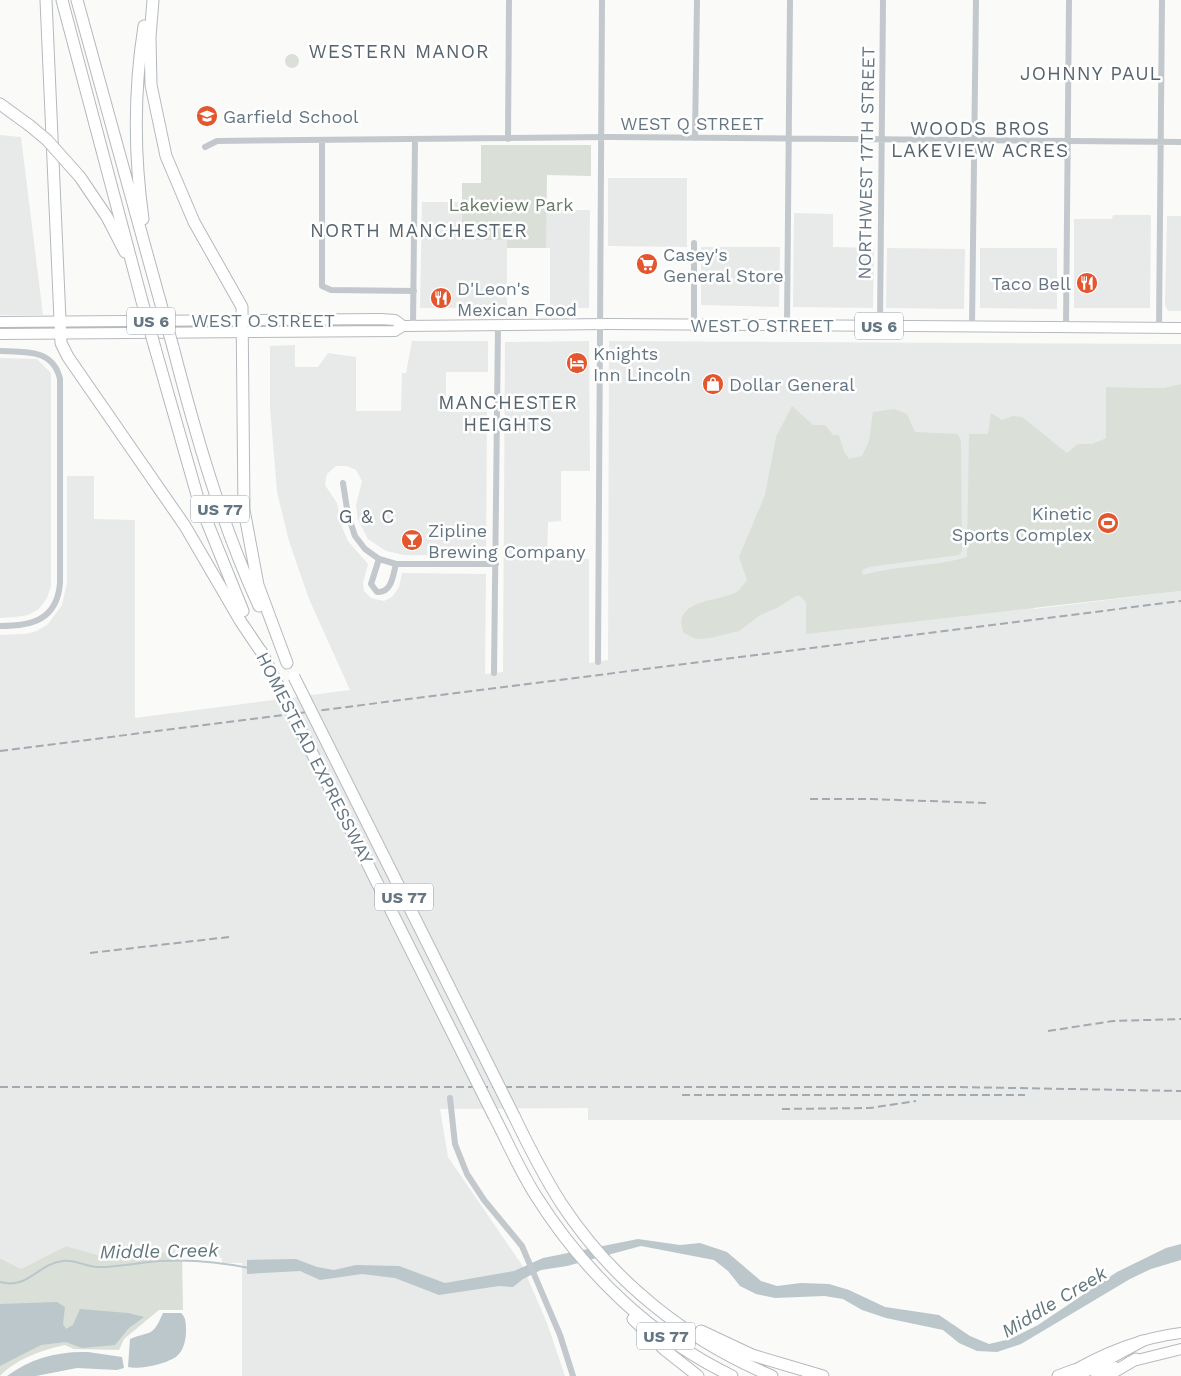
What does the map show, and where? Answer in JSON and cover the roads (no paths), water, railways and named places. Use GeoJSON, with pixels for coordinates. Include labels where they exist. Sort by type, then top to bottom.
{"type":"FeatureCollection","features":[{"type":"Feature","properties":{"kind":"highway"},"geometry":{"type":"LineString","coordinates":[[46,0],[61,343],[68,357],[186,526],[241,622],[264,656]]}},
{"type":"Feature","properties":{"kind":"highway","name":"US 77"},"geometry":{"type":"LineString","coordinates":[[62,0],[142,301]]}},
{"type":"Feature","properties":{"kind":"highway"},"geometry":{"type":"LineString","coordinates":[[77,0],[159,297]]}},
{"type":"Feature","properties":{"kind":"highway","name":"US 77"},"geometry":{"type":"LineString","coordinates":[[148,0],[139,67],[137,164],[144,224],[159,297]]}},
{"type":"Feature","properties":{"kind":"highway"},"geometry":{"type":"LineString","coordinates":[[153,0],[150,62],[154,107],[162,141],[183,199],[240,300],[242,326],[244,510],[258,585],[286,663]]}},
{"type":"Feature","properties":{"kind":"highway"},"geometry":{"type":"LineString","coordinates":[[0,104],[47,140],[80,176],[116,232],[142,301]]}},
{"type":"Feature","properties":{"kind":"highway","name":"HOMESTEAD EXPRESSWAY"},"geometry":{"type":"LineString","coordinates":[[159,297],[196,434],[222,514],[252,591],[286,663],[544,1174],[571,1218],[599,1253],[652,1305]]}},
{"type":"Feature","properties":{"kind":"highway","name":"HOMESTEAD EXPRESSWAY"},"geometry":{"type":"LineString","coordinates":[[142,301],[199,502],[229,581],[275,680],[535,1195],[554,1223],[607,1286],[658,1331],[700,1359],[732,1376]]}},
{"type":"Feature","properties":{"kind":"highway"},"geometry":{"type":"LineString","coordinates":[[607,1286],[621,1308],[665,1350],[698,1376]]}},
{"type":"Feature","properties":{"kind":"highway"},"geometry":{"type":"LineString","coordinates":[[652,1305],[669,1312],[734,1348],[787,1367],[823,1376]]}},
{"type":"Feature","properties":{"kind":"highway","name":"US 77"},"geometry":{"type":"LineString","coordinates":[[652,1305],[707,1344],[772,1376]]}},
{"type":"Feature","properties":{"kind":"highway"},"geometry":{"type":"LineString","coordinates":[[1058,1376],[1072,1374],[1142,1341]]}},
{"type":"Feature","properties":{"kind":"highway"},"geometry":{"type":"LineString","coordinates":[[1107,1376],[1136,1359]]}},
{"type":"Feature","properties":{"kind":"main road","name":"WEST O STREET"},"geometry":{"type":"LineString","coordinates":[[0,334],[60,328],[242,326],[395,320],[408,326],[599,324],[1181,328]]}},
{"type":"Feature","properties":{"kind":"main road","name":"WEST O STREET"},"geometry":{"type":"LineString","coordinates":[[0,322],[60,328]]}},
{"type":"Feature","properties":{"kind":"main road"},"geometry":{"type":"LineString","coordinates":[[1142,1341],[1181,1333]]}},
{"type":"Feature","properties":{"kind":"main road"},"geometry":{"type":"LineString","coordinates":[[1096,1376],[1136,1359],[1181,1349]]}},
{"type":"Feature","properties":{"kind":"street"},"geometry":{"type":"LineString","coordinates":[[508,139],[509,0]]}},
{"type":"Feature","properties":{"kind":"street"},"geometry":{"type":"LineString","coordinates":[[598,662],[602,0]]}},
{"type":"Feature","properties":{"kind":"street"},"geometry":{"type":"LineString","coordinates":[[695,138],[697,0]]}},
{"type":"Feature","properties":{"kind":"street"},"geometry":{"type":"LineString","coordinates":[[786,325],[790,0]]}},
{"type":"Feature","properties":{"kind":"street","name":"NORTHWEST 17TH STREET"},"geometry":{"type":"LineString","coordinates":[[880,326],[883,0]]}},
{"type":"Feature","properties":{"kind":"street"},"geometry":{"type":"LineString","coordinates":[[972,327],[976,0]]}},
{"type":"Feature","properties":{"kind":"street"},"geometry":{"type":"LineString","coordinates":[[1066,328],[1069,0]]}},
{"type":"Feature","properties":{"kind":"street"},"geometry":{"type":"LineString","coordinates":[[1159,328],[1162,0]]}},
{"type":"Feature","properties":{"kind":"street","name":"WEST Q STREET"},"geometry":{"type":"LineString","coordinates":[[205,147],[216,141],[601,138],[1181,142]]}},
{"type":"Feature","properties":{"kind":"street"},"geometry":{"type":"LineString","coordinates":[[322,140],[321,284],[331,290],[414,291]]}},
{"type":"Feature","properties":{"kind":"street"},"geometry":{"type":"LineString","coordinates":[[408,326],[414,291],[415,140]]}},
{"type":"Feature","properties":{"kind":"street"},"geometry":{"type":"LineString","coordinates":[[694,243],[694,325]]}},
{"type":"Feature","properties":{"kind":"street"},"geometry":{"type":"LineString","coordinates":[[494,673],[498,325]]}},
{"type":"Feature","properties":{"kind":"street"},"geometry":{"type":"LineString","coordinates":[[0,351],[38,353],[51,360],[56,366],[60,379],[60,583],[56,602],[46,615],[26,625],[0,626]]}},
{"type":"Feature","properties":{"kind":"street"},"geometry":{"type":"LineString","coordinates":[[343,483],[348,515],[355,536],[365,549],[379,559],[396,564],[496,564]]}},
{"type":"Feature","properties":{"kind":"street"},"geometry":{"type":"LineString","coordinates":[[379,559],[371,584],[377,592],[385,592],[389,587],[396,564]]}},
{"type":"Feature","properties":{"kind":"street"},"geometry":{"type":"LineString","coordinates":[[450,1098],[455,1144],[467,1174],[484,1200],[515,1236],[528,1256],[560,1335],[573,1376]]}},
{"type":"Feature","properties":{"kind":"waterway","name":"Middle Creek"},"geometry":{"type":"LineString","coordinates":[[0,1282],[18,1283],[54,1263],[63,1261],[72,1261],[95,1267],[183,1260],[249,1268]]}},
{"type":"Feature","properties":{"kind":"railway"},"geometry":{"type":"LineString","coordinates":[[0,751],[1181,601]]}},
{"type":"Feature","properties":{"kind":"railway"},"geometry":{"type":"LineString","coordinates":[[810,799],[986,803]]}},
{"type":"Feature","properties":{"kind":"railway"},"geometry":{"type":"LineString","coordinates":[[90,953],[229,937]]}},
{"type":"Feature","properties":{"kind":"railway"},"geometry":{"type":"LineString","coordinates":[[1048,1031],[1113,1021],[1181,1019]]}},
{"type":"Feature","properties":{"kind":"railway"},"geometry":{"type":"LineString","coordinates":[[0,1087],[959,1087],[1181,1091]]}},
{"type":"Feature","properties":{"kind":"railway"},"geometry":{"type":"LineString","coordinates":[[682,1095],[1025,1095]]}},
{"type":"Feature","properties":{"kind":"railway"},"geometry":{"type":"LineString","coordinates":[[782,1109],[870,1108],[916,1101]]}},
{"type":"Feature","properties":{"kind":"place","name":"Garfield School"},"geometry":{"type":"Point","coordinates":[207,116]}},
{"type":"Feature","properties":{"kind":"place","name":"Casey's General Store"},"geometry":{"type":"Point","coordinates":[647,264]}},
{"type":"Feature","properties":{"kind":"place","name":"Taco Bell"},"geometry":{"type":"Point","coordinates":[1087,283]}},
{"type":"Feature","properties":{"kind":"place","name":"D'Leon's Mexican Food"},"geometry":{"type":"Point","coordinates":[441,298]}},
{"type":"Feature","properties":{"kind":"place","name":"Knights Inn Lincoln"},"geometry":{"type":"Point","coordinates":[577,363]}},
{"type":"Feature","properties":{"kind":"place","name":"Dollar General"},"geometry":{"type":"Point","coordinates":[713,384]}},
{"type":"Feature","properties":{"kind":"place","name":"Kinetic Sports Complex"},"geometry":{"type":"Point","coordinates":[1108,523]}},
{"type":"Feature","properties":{"kind":"place","name":"Zipline Brewing Company"},"geometry":{"type":"Point","coordinates":[412,540]}},
{"type":"Feature","properties":{"kind":"district","name":"WESTERN MANOR"},"geometry":{"type":"Point","coordinates":[399,51]}},
{"type":"Feature","properties":{"kind":"district","name":"JOHNNY PAUL"},"geometry":{"type":"Point","coordinates":[1091,73]}},
{"type":"Feature","properties":{"kind":"district","name":"WOODS BROS LAKEVIEW ACRES"},"geometry":{"type":"Point","coordinates":[980,139]}},
{"type":"Feature","properties":{"kind":"district","name":"NORTH MANCHESTER"},"geometry":{"type":"Point","coordinates":[419,230]}},
{"type":"Feature","properties":{"kind":"district","name":"MANCHESTER HEIGHTS"},"geometry":{"type":"Point","coordinates":[508,413]}},
{"type":"Feature","properties":{"kind":"district","name":"G & C"},"geometry":{"type":"Point","coordinates":[367,516]}},
{"type":"Feature","properties":{"kind":"park label","name":"Lakeview Park"},"geometry":{"type":"Point","coordinates":[511,204]}}]}
